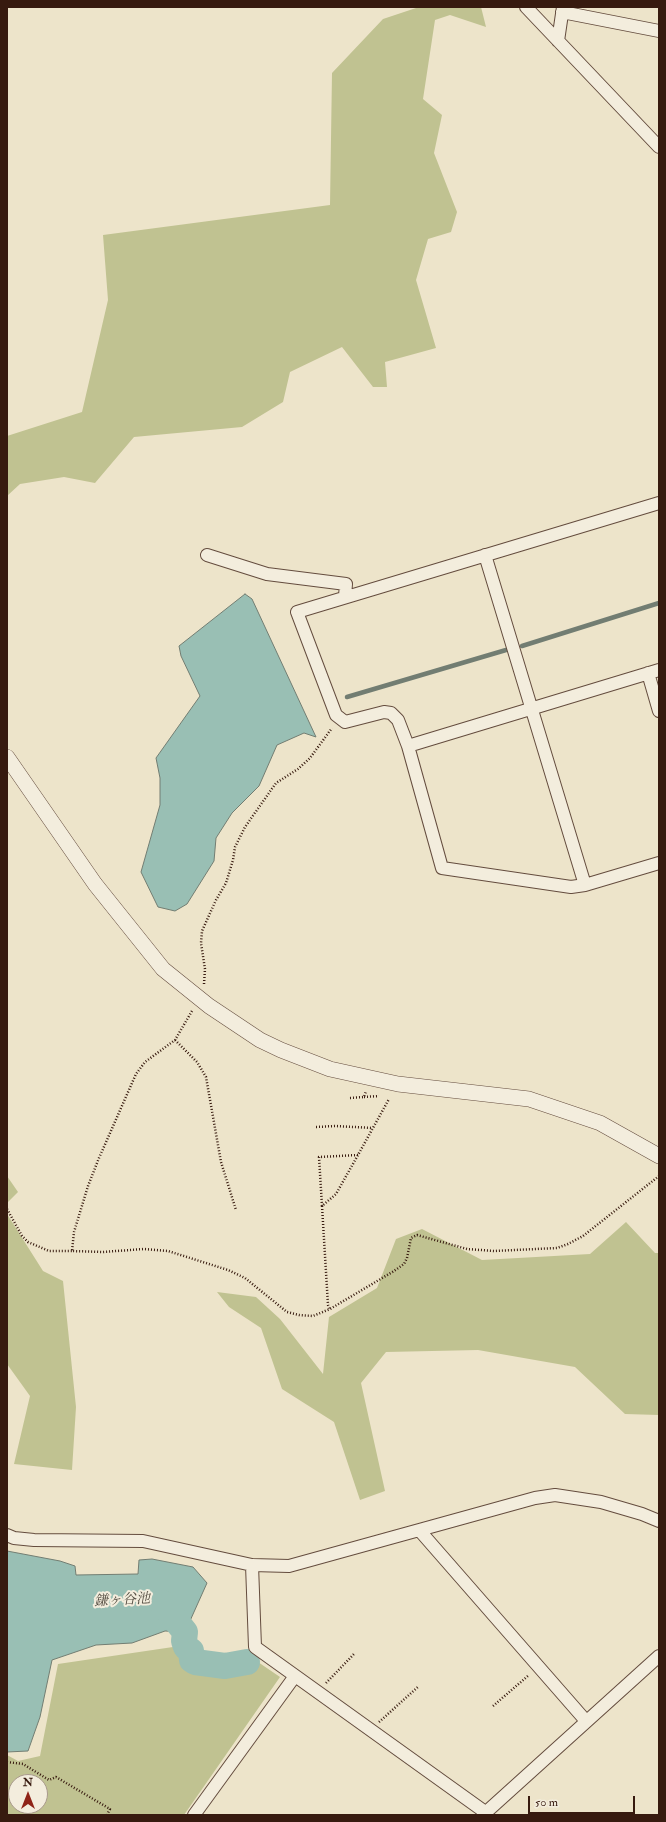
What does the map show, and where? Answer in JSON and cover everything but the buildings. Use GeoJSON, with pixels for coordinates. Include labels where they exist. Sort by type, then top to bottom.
{"type":"FeatureCollection","features":[{"type":"Feature","properties":{"kind":"street"},"geometry":{"type":"LineString","coordinates":[[526,7],[659,147]]}},
{"type":"Feature","properties":{"kind":"street"},"geometry":{"type":"LineString","coordinates":[[558,41],[563,10],[659,31]]}},
{"type":"Feature","properties":{"kind":"street"},"geometry":{"type":"LineString","coordinates":[[659,503],[345,596],[297,612],[336,715],[345,722],[384,712],[391,713],[398,720],[408,746],[442,868],[571,887],[585,885],[659,863]]}},
{"type":"Feature","properties":{"kind":"street"},"geometry":{"type":"LineString","coordinates":[[207,555],[267,574],[346,584],[345,596]]}},
{"type":"Feature","properties":{"kind":"street"},"geometry":{"type":"LineString","coordinates":[[485,555],[585,885]]}},
{"type":"Feature","properties":{"kind":"street"},"geometry":{"type":"LineString","coordinates":[[408,746],[653,671],[659,711]]}},
{"type":"Feature","properties":{"kind":"street"},"geometry":{"type":"LineString","coordinates":[[7,757],[95,884],[163,969],[199,998],[260,1040],[281,1050],[330,1069],[398,1084],[529,1099],[600,1123],[659,1156]]}},
{"type":"Feature","properties":{"kind":"street"},"geometry":{"type":"LineString","coordinates":[[7,1535],[14,1538],[34,1540],[142,1541],[252,1565],[289,1566],[535,1498],[555,1495],[601,1502],[642,1514],[659,1521]]}},
{"type":"Feature","properties":{"kind":"street"},"geometry":{"type":"LineString","coordinates":[[420,1531],[586,1721]]}},
{"type":"Feature","properties":{"kind":"street"},"geometry":{"type":"LineString","coordinates":[[252,1565],[255,1647],[484,1813],[659,1656]]}},
{"type":"Feature","properties":{"kind":"street"},"geometry":{"type":"LineString","coordinates":[[194,1815],[295,1676]]}},
{"type":"Feature","properties":{"kind":"path"},"geometry":{"type":"LineString","coordinates":[[72,1251],[74,1232],[91,1179],[136,1074],[146,1062],[174,1040],[193,1009],[204,987],[205,969],[201,943],[202,931],[216,900],[226,883],[233,860],[235,847],[245,826],[276,783],[298,769],[310,758],[339,718]]}},
{"type":"Feature","properties":{"kind":"path"},"geometry":{"type":"LineString","coordinates":[[174,1040],[198,1062],[206,1077],[221,1162],[236,1210]]}},
{"type":"Feature","properties":{"kind":"path"},"geometry":{"type":"LineString","coordinates":[[322,1206],[336,1194],[391,1099],[384,1096],[364,1097]]}},
{"type":"Feature","properties":{"kind":"path"},"geometry":{"type":"LineString","coordinates":[[316,1128],[335,1126],[373,1128]]}},
{"type":"Feature","properties":{"kind":"path"},"geometry":{"type":"LineString","coordinates":[[330,1309],[328,1305],[319,1157],[358,1155]]}},
{"type":"Feature","properties":{"kind":"path"},"geometry":{"type":"LineString","coordinates":[[7,1209],[22,1236],[28,1242],[49,1250],[104,1252],[144,1249],[168,1251],[228,1270],[245,1278],[287,1312],[298,1315],[313,1316],[330,1309],[394,1272],[404,1264],[407,1258],[411,1238],[417,1235],[466,1249],[494,1251],[557,1248],[583,1236],[659,1176]]}},
{"type":"Feature","properties":{"kind":"path"},"geometry":{"type":"LineString","coordinates":[[317,1692],[355,1653]]}},
{"type":"Feature","properties":{"kind":"path"},"geometry":{"type":"LineString","coordinates":[[493,1706],[538,1666]]}},
{"type":"Feature","properties":{"kind":"path"},"geometry":{"type":"LineString","coordinates":[[371,1730],[419,1686]]}},
{"type":"Feature","properties":{"kind":"path"},"geometry":{"type":"LineString","coordinates":[[7,1762],[23,1764],[49,1780],[56,1777],[110,1809],[107,1815]]}},
{"type":"Feature","properties":{"kind":"green space"},"geometry":{"type":"Polygon","coordinates":[[[419,7],[481,7],[486,27],[450,15],[435,20],[423,99],[442,115],[434,153],[457,212],[451,232],[428,239],[416,280],[436,348],[385,362],[387,387],[373,387],[342,347],[290,372],[283,402],[242,427],[134,437],[95,483],[64,477],[20,484],[7,496],[7,436],[82,412],[108,300],[103,235],[330,205],[332,73],[383,19],[419,7]]]}},
{"type":"Feature","properties":{"kind":"green space"},"geometry":{"type":"Polygon","coordinates":[[[7,1176],[18,1192],[7,1203],[7,1176]]]}},
{"type":"Feature","properties":{"kind":"green space"},"geometry":{"type":"Polygon","coordinates":[[[7,1214],[43,1271],[63,1281],[76,1407],[72,1470],[14,1464],[30,1396],[7,1364],[7,1214]]]}},
{"type":"Feature","properties":{"kind":"green space"},"geometry":{"type":"Polygon","coordinates":[[[626,1222],[655,1253],[659,1253],[659,1415],[625,1414],[575,1367],[478,1350],[386,1352],[361,1383],[385,1491],[360,1500],[334,1422],[282,1389],[261,1328],[229,1307],[217,1292],[256,1297],[280,1319],[323,1374],[329,1317],[377,1288],[396,1239],[422,1229],[482,1260],[590,1254],[626,1222]]]}},
{"type":"Feature","properties":{"kind":"green space"},"geometry":{"type":"Polygon","coordinates":[[[200,1643],[201,1670],[246,1670],[255,1660],[280,1677],[184,1815],[7,1815],[7,1755],[18,1761],[40,1756],[58,1664],[200,1643]]]}},
{"type":"Feature","properties":{"kind":"water"},"geometry":{"type":"Polygon","coordinates":[[[245,594],[252,599],[316,737],[304,733],[277,745],[259,786],[232,813],[216,838],[214,861],[187,904],[175,911],[158,907],[141,872],[160,805],[160,778],[156,758],[200,696],[181,656],[179,646],[245,594]]]}},
{"type":"Feature","properties":{"kind":"water"},"geometry":{"type":"Polygon","coordinates":[[[7,1551],[60,1561],[75,1566],[76,1575],[138,1574],[139,1560],[152,1559],[193,1567],[207,1583],[185,1632],[165,1631],[132,1643],[96,1645],[52,1660],[40,1717],[28,1751],[7,1752],[7,1551]]]}},
{"type":"Feature","properties":{"kind":"waterway"},"geometry":{"type":"LineString","coordinates":[[522,646],[659,603]]}},
{"type":"Feature","properties":{"kind":"waterway"},"geometry":{"type":"LineString","coordinates":[[347,697],[506,650]]}},
{"type":"Feature","properties":{"kind":"waterway","name":"鎌ヶ谷池"},"geometry":{"type":"LineString","coordinates":[[162,1603],[185,1632],[184,1641],[186,1647],[191,1651],[192,1660],[195,1662],[225,1666],[247,1662]]}}]}
